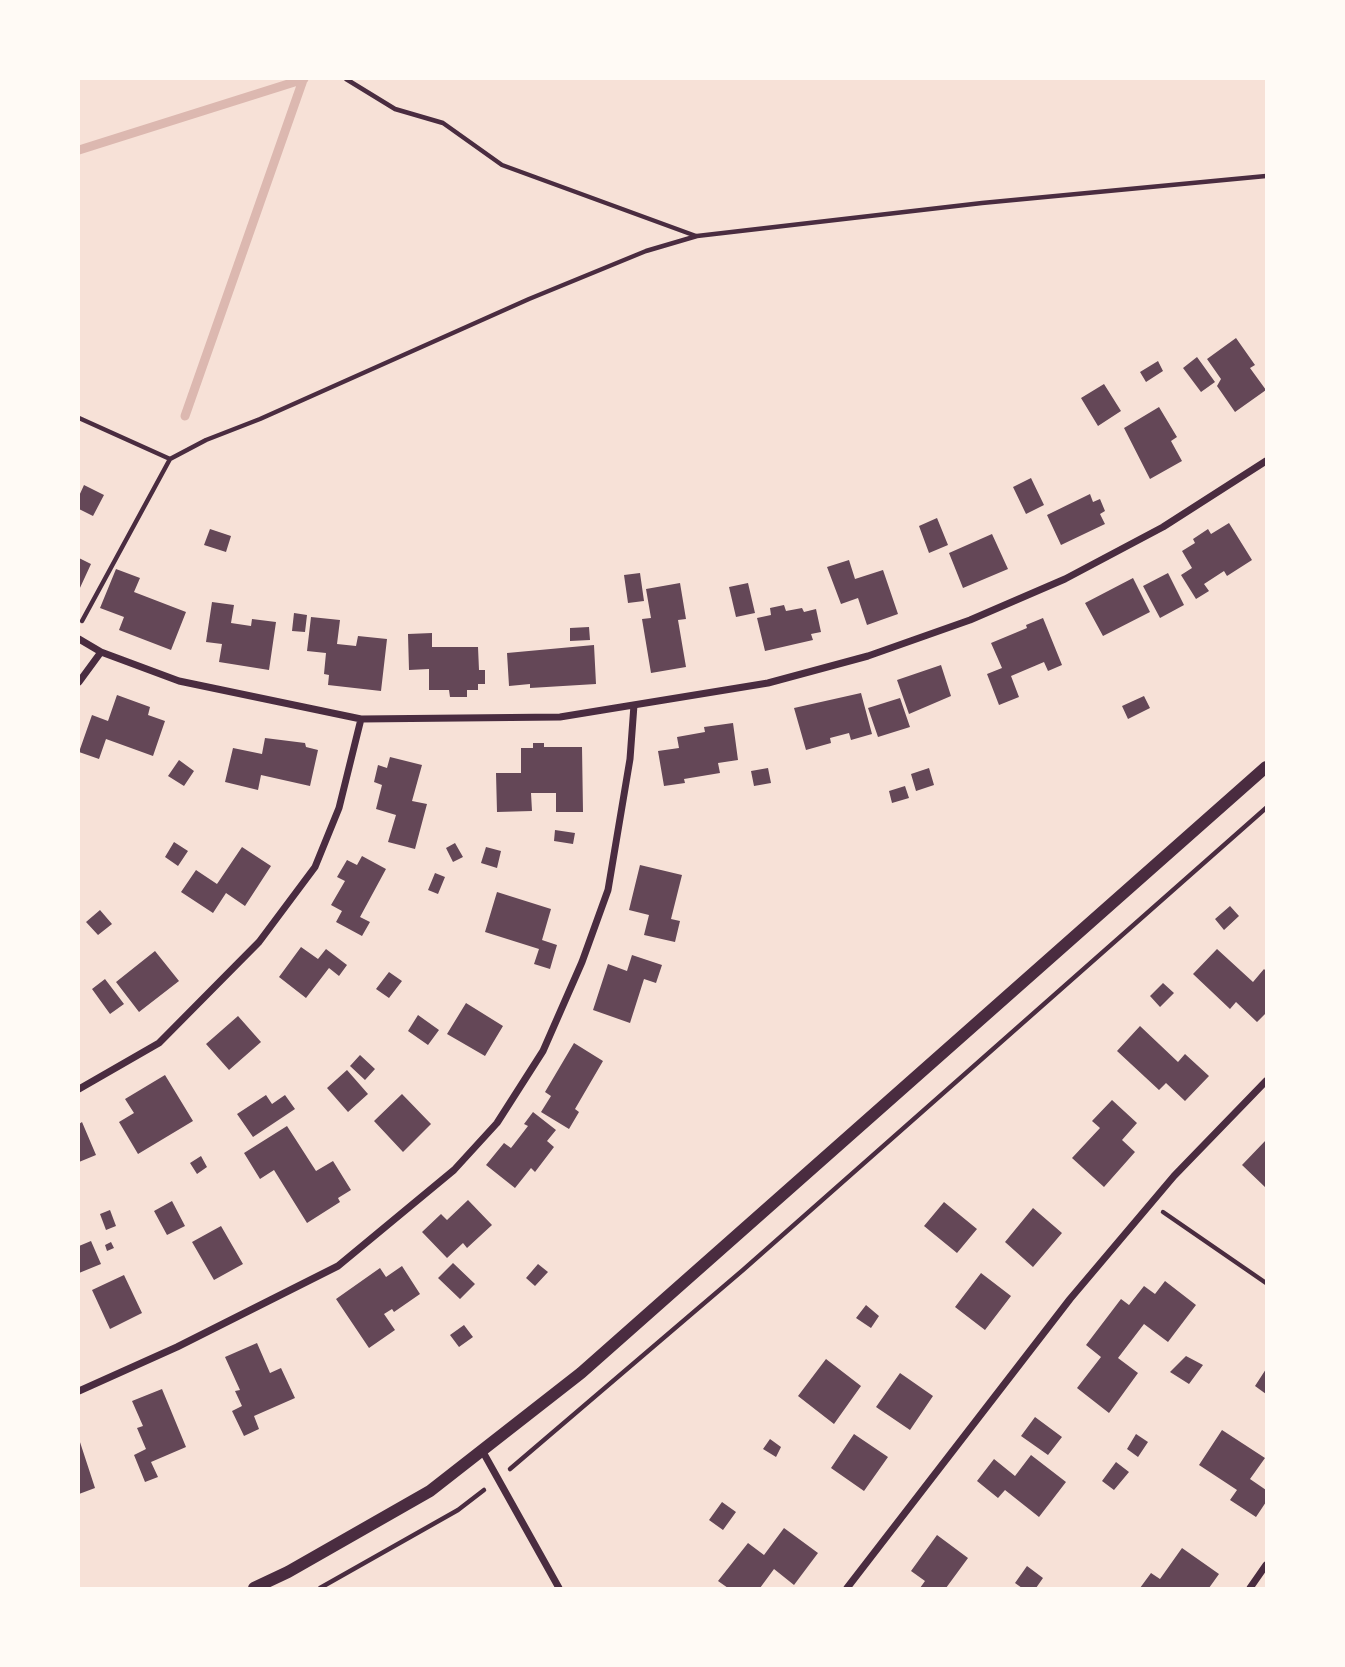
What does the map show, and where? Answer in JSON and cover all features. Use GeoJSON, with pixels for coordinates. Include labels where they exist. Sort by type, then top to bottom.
{"type":"FeatureCollection","features":[{"type":"Feature","properties":{"kind":"street"},"geometry":{"type":"LineString","coordinates":[[79,639],[101,652],[179,681],[361,719],[561,717],[768,682],[868,656],[970,621],[1065,579],[1163,527],[1266,461]]}},
{"type":"Feature","properties":{"kind":"street"},"geometry":{"type":"LineString","coordinates":[[79,682],[101,652]]}},
{"type":"Feature","properties":{"kind":"street"},"geometry":{"type":"LineString","coordinates":[[79,1391],[177,1347],[338,1266],[453,1170],[497,1123],[542,1051],[582,962],[608,890],[630,759],[634,705]]}},
{"type":"Feature","properties":{"kind":"street"},"geometry":{"type":"LineString","coordinates":[[79,1089],[159,1043],[259,942],[315,867],[340,808],[361,719]]}},
{"type":"Feature","properties":{"kind":"street"},"geometry":{"type":"LineString","coordinates":[[254,1588],[299,1566],[430,1491],[581,1373],[1266,767]]}},
{"type":"Feature","properties":{"kind":"street"},"geometry":{"type":"LineString","coordinates":[[846,1588],[1070,1299],[1150,1203],[1266,1082]]}},
{"type":"Feature","properties":{"kind":"street"},"geometry":{"type":"LineString","coordinates":[[483,1452],[559,1588]]}},
{"type":"Feature","properties":{"kind":"street"},"geometry":{"type":"LineString","coordinates":[[1250,1588],[1266,1565]]}},
{"type":"Feature","properties":{"kind":"path"},"geometry":{"type":"LineString","coordinates":[[347,80],[395,109],[443,123],[502,165],[697,236]]}},
{"type":"Feature","properties":{"kind":"path"},"geometry":{"type":"LineString","coordinates":[[79,627],[170,459],[206,440],[646,251],[697,236],[982,203],[1266,176]]}},
{"type":"Feature","properties":{"kind":"path"},"geometry":{"type":"LineString","coordinates":[[79,418],[170,459]]}},
{"type":"Feature","properties":{"kind":"path"},"geometry":{"type":"LineString","coordinates":[[320,1588],[458,1510],[497,1480],[733,1278],[1266,808]]}},
{"type":"Feature","properties":{"kind":"path"},"geometry":{"type":"LineString","coordinates":[[1150,1203],[1266,1283]]}},
{"type":"Feature","properties":{"kind":"building"},"geometry":{"type":"Polygon","coordinates":[[[1236,338],[1255,365],[1250,368],[1266,390],[1235,412],[1217,386],[1221,379],[1207,359],[1236,338]]]}},
{"type":"Feature","properties":{"kind":"building"},"geometry":{"type":"Polygon","coordinates":[[[1197,357],[1215,382],[1201,392],[1183,368],[1197,357]]]}},
{"type":"Feature","properties":{"kind":"building"},"geometry":{"type":"Polygon","coordinates":[[[1158,361],[1163,371],[1146,382],[1140,372],[1158,361]]]}},
{"type":"Feature","properties":{"kind":"building"},"geometry":{"type":"Polygon","coordinates":[[[1104,384],[1121,411],[1098,426],[1081,398],[1104,384]]]}},
{"type":"Feature","properties":{"kind":"building"},"geometry":{"type":"Polygon","coordinates":[[[1159,407],[1177,437],[1171,441],[1182,461],[1150,479],[1124,428],[1159,407]]]}},
{"type":"Feature","properties":{"kind":"building"},"geometry":{"type":"Polygon","coordinates":[[[1031,478],[1044,505],[1026,514],[1013,487],[1031,478]]]}},
{"type":"Feature","properties":{"kind":"building"},"geometry":{"type":"Polygon","coordinates":[[[84,485],[104,495],[93,516],[79,509],[79,496],[84,485]]]}},
{"type":"Feature","properties":{"kind":"building"},"geometry":{"type":"Polygon","coordinates":[[[1090,494],[1093,502],[1100,499],[1105,511],[1100,514],[1105,524],[1061,545],[1047,515],[1090,494]]]}},
{"type":"Feature","properties":{"kind":"building"},"geometry":{"type":"Polygon","coordinates":[[[937,518],[948,545],[929,553],[919,526],[937,518]]]}},
{"type":"Feature","properties":{"kind":"building"},"geometry":{"type":"Polygon","coordinates":[[[1229,523],[1252,560],[1227,576],[1224,571],[1204,584],[1209,591],[1196,599],[1181,575],[1192,568],[1182,551],[1195,543],[1193,539],[1208,529],[1211,534],[1229,523]]]}},
{"type":"Feature","properties":{"kind":"building"},"geometry":{"type":"Polygon","coordinates":[[[210,529],[231,536],[226,552],[204,545],[210,529]]]}},
{"type":"Feature","properties":{"kind":"building"},"geometry":{"type":"Polygon","coordinates":[[[992,534],[1008,569],[963,588],[949,553],[992,534]]]}},
{"type":"Feature","properties":{"kind":"building"},"geometry":{"type":"Polygon","coordinates":[[[79,558],[91,564],[79,590],[79,558]]]}},
{"type":"Feature","properties":{"kind":"building"},"geometry":{"type":"Polygon","coordinates":[[[849,560],[855,579],[883,570],[898,614],[867,625],[858,598],[841,604],[827,567],[849,560]]]}},
{"type":"Feature","properties":{"kind":"building"},"geometry":{"type":"Polygon","coordinates":[[[116,569],[140,578],[134,592],[186,612],[171,650],[119,630],[124,617],[100,608],[116,569]]]}},
{"type":"Feature","properties":{"kind":"building"},"geometry":{"type":"Polygon","coordinates":[[[640,573],[644,601],[628,603],[624,575],[640,573]]]}},
{"type":"Feature","properties":{"kind":"building"},"geometry":{"type":"Polygon","coordinates":[[[1168,573],[1184,605],[1160,618],[1143,586],[1168,573]]]}},
{"type":"Feature","properties":{"kind":"building"},"geometry":{"type":"Polygon","coordinates":[[[1133,578],[1150,612],[1103,636],[1085,603],[1133,578]]]}},
{"type":"Feature","properties":{"kind":"building"},"geometry":{"type":"Polygon","coordinates":[[[680,583],[686,619],[678,620],[686,667],[651,673],[642,619],[651,618],[646,589],[680,583]]]}},
{"type":"Feature","properties":{"kind":"building"},"geometry":{"type":"Polygon","coordinates":[[[748,583],[755,613],[736,617],[729,587],[748,583]]]}},
{"type":"Feature","properties":{"kind":"building"},"geometry":{"type":"Polygon","coordinates":[[[212,602],[234,605],[231,623],[251,626],[252,619],[276,622],[269,670],[219,662],[222,644],[206,642],[212,602]]]}},
{"type":"Feature","properties":{"kind":"building"},"geometry":{"type":"Polygon","coordinates":[[[784,605],[786,611],[802,608],[804,612],[816,609],[821,632],[811,634],[813,640],[765,651],[757,618],[771,615],[770,608],[784,605]]]}},
{"type":"Feature","properties":{"kind":"building"},"geometry":{"type":"Polygon","coordinates":[[[294,613],[307,615],[305,632],[292,631],[294,613]]]}},
{"type":"Feature","properties":{"kind":"building"},"geometry":{"type":"Polygon","coordinates":[[[311,617],[340,620],[337,644],[356,646],[358,636],[387,639],[381,691],[328,685],[329,675],[324,674],[326,653],[307,651],[311,617]]]}},
{"type":"Feature","properties":{"kind":"building"},"geometry":{"type":"Polygon","coordinates":[[[1043,618],[1062,665],[1048,671],[1044,662],[1011,676],[1019,697],[999,705],[987,674],[1002,668],[991,643],[1043,618]]]}},
{"type":"Feature","properties":{"kind":"building"},"geometry":{"type":"Polygon","coordinates":[[[589,627],[590,640],[570,641],[570,628],[589,627]]]}},
{"type":"Feature","properties":{"kind":"building"},"geometry":{"type":"Polygon","coordinates":[[[432,633],[432,647],[478,647],[479,670],[485,670],[485,684],[478,684],[478,690],[467,690],[467,697],[450,697],[449,690],[429,690],[429,669],[409,670],[408,634],[432,633]]]}},
{"type":"Feature","properties":{"kind":"building"},"geometry":{"type":"Polygon","coordinates":[[[594,645],[596,684],[530,688],[530,684],[509,686],[507,653],[594,645]]]}},
{"type":"Feature","properties":{"kind":"building"},"geometry":{"type":"Polygon","coordinates":[[[941,665],[951,696],[909,714],[897,680],[941,665]]]}},
{"type":"Feature","properties":{"kind":"building"},"geometry":{"type":"Polygon","coordinates":[[[861,693],[872,734],[851,740],[849,733],[830,738],[831,743],[806,750],[794,708],[861,693]]]}},
{"type":"Feature","properties":{"kind":"building"},"geometry":{"type":"Polygon","coordinates":[[[117,695],[150,707],[148,715],[165,721],[153,756],[106,739],[99,759],[79,752],[92,715],[108,721],[117,695]]]}},
{"type":"Feature","properties":{"kind":"building"},"geometry":{"type":"Polygon","coordinates":[[[1144,696],[1150,708],[1128,719],[1122,706],[1144,696]]]}},
{"type":"Feature","properties":{"kind":"building"},"geometry":{"type":"Polygon","coordinates":[[[900,698],[910,727],[878,737],[868,708],[900,698]]]}},
{"type":"Feature","properties":{"kind":"building"},"geometry":{"type":"Polygon","coordinates":[[[733,723],[738,760],[718,763],[720,773],[684,779],[685,783],[664,786],[658,751],[679,748],[677,737],[705,732],[704,727],[733,723]]]}},
{"type":"Feature","properties":{"kind":"building"},"geometry":{"type":"Polygon","coordinates":[[[265,738],[305,743],[306,747],[318,750],[310,786],[261,775],[258,790],[225,782],[233,748],[262,754],[265,738]]]}},
{"type":"Feature","properties":{"kind":"building"},"geometry":{"type":"Polygon","coordinates":[[[533,743],[544,743],[544,747],[582,747],[583,812],[556,812],[556,793],[531,793],[532,811],[497,812],[496,773],[521,773],[521,748],[533,748],[533,743]]]}},
{"type":"Feature","properties":{"kind":"building"},"geometry":{"type":"Polygon","coordinates":[[[390,757],[422,765],[412,801],[427,804],[415,849],[388,842],[396,815],[376,809],[382,785],[374,782],[378,765],[387,768],[390,757]]]}},
{"type":"Feature","properties":{"kind":"building"},"geometry":{"type":"Polygon","coordinates":[[[179,760],[194,771],[184,786],[168,776],[179,760]]]}},
{"type":"Feature","properties":{"kind":"building"},"geometry":{"type":"Polygon","coordinates":[[[768,768],[771,783],[754,786],[751,771],[768,768]]]}},
{"type":"Feature","properties":{"kind":"building"},"geometry":{"type":"Polygon","coordinates":[[[929,768],[934,785],[916,791],[911,774],[929,768]]]}},
{"type":"Feature","properties":{"kind":"building"},"geometry":{"type":"Polygon","coordinates":[[[905,786],[909,798],[892,803],[889,791],[905,786]]]}},
{"type":"Feature","properties":{"kind":"building"},"geometry":{"type":"Polygon","coordinates":[[[555,830],[575,833],[573,844],[554,841],[555,830]]]}},
{"type":"Feature","properties":{"kind":"building"},"geometry":{"type":"Polygon","coordinates":[[[174,842],[188,851],[178,866],[165,857],[174,842]]]}},
{"type":"Feature","properties":{"kind":"building"},"geometry":{"type":"Polygon","coordinates":[[[455,843],[463,857],[453,862],[446,848],[455,843]]]}},
{"type":"Feature","properties":{"kind":"building"},"geometry":{"type":"Polygon","coordinates":[[[242,847],[271,866],[245,906],[226,893],[213,913],[181,892],[196,870],[217,884],[242,847]]]}},
{"type":"Feature","properties":{"kind":"building"},"geometry":{"type":"Polygon","coordinates":[[[486,847],[501,851],[497,868],[481,863],[486,847]]]}},
{"type":"Feature","properties":{"kind":"building"},"geometry":{"type":"Polygon","coordinates":[[[362,856],[386,869],[360,917],[370,922],[362,936],[336,922],[342,911],[331,905],[345,881],[337,877],[347,860],[357,865],[362,856]]]}},
{"type":"Feature","properties":{"kind":"building"},"geometry":{"type":"Polygon","coordinates":[[[640,865],[682,875],[671,919],[680,921],[675,942],[644,935],[649,915],[629,910],[640,865]]]}},
{"type":"Feature","properties":{"kind":"building"},"geometry":{"type":"Polygon","coordinates":[[[435,873],[445,877],[438,894],[428,890],[435,873]]]}},
{"type":"Feature","properties":{"kind":"building"},"geometry":{"type":"Polygon","coordinates":[[[497,892],[551,909],[542,940],[557,945],[550,969],[534,964],[539,949],[485,932],[497,892]]]}},
{"type":"Feature","properties":{"kind":"building"},"geometry":{"type":"Polygon","coordinates":[[[1230,906],[1239,916],[1224,930],[1215,919],[1230,906]]]}},
{"type":"Feature","properties":{"kind":"building"},"geometry":{"type":"Polygon","coordinates":[[[100,910],[112,924],[98,935],[86,922],[100,910]]]}},
{"type":"Feature","properties":{"kind":"building"},"geometry":{"type":"Polygon","coordinates":[[[301,947],[318,959],[326,949],[347,965],[339,976],[329,968],[306,998],[279,977],[301,947]]]}},
{"type":"Feature","properties":{"kind":"building"},"geometry":{"type":"Polygon","coordinates":[[[1217,949],[1253,982],[1264,969],[1266,971],[1266,1013],[1257,1022],[1236,1002],[1230,1009],[1193,974],[1217,949]]]}},
{"type":"Feature","properties":{"kind":"building"},"geometry":{"type":"Polygon","coordinates":[[[155,951],[179,981],[139,1012],[116,982],[155,951]]]}},
{"type":"Feature","properties":{"kind":"building"},"geometry":{"type":"Polygon","coordinates":[[[632,955],[662,965],[656,983],[644,979],[630,1023],[593,1010],[608,964],[627,971],[632,955]]]}},
{"type":"Feature","properties":{"kind":"building"},"geometry":{"type":"Polygon","coordinates":[[[389,972],[402,981],[389,998],[376,989],[389,972]]]}},
{"type":"Feature","properties":{"kind":"building"},"geometry":{"type":"Polygon","coordinates":[[[105,979],[124,1004],[110,1014],[92,989],[105,979]]]}},
{"type":"Feature","properties":{"kind":"building"},"geometry":{"type":"Polygon","coordinates":[[[1163,983],[1174,993],[1160,1007],[1150,996],[1163,983]]]}},
{"type":"Feature","properties":{"kind":"building"},"geometry":{"type":"Polygon","coordinates":[[[466,1003],[503,1026],[485,1056],[447,1034],[466,1003]]]}},
{"type":"Feature","properties":{"kind":"building"},"geometry":{"type":"Polygon","coordinates":[[[418,1015],[439,1030],[428,1045],[408,1031],[418,1015]]]}},
{"type":"Feature","properties":{"kind":"building"},"geometry":{"type":"Polygon","coordinates":[[[238,1016],[261,1042],[229,1070],[206,1044],[238,1016]]]}},
{"type":"Feature","properties":{"kind":"building"},"geometry":{"type":"Polygon","coordinates":[[[1140,1026],[1178,1062],[1185,1054],[1209,1076],[1185,1101],[1166,1083],[1159,1090],[1117,1051],[1140,1026]]]}},
{"type":"Feature","properties":{"kind":"building"},"geometry":{"type":"Polygon","coordinates":[[[574,1043],[603,1061],[575,1109],[579,1112],[569,1129],[541,1112],[551,1096],[545,1092],[574,1043]]]}},
{"type":"Feature","properties":{"kind":"building"},"geometry":{"type":"Polygon","coordinates":[[[360,1055],[375,1069],[365,1080],[350,1066],[360,1055]]]}},
{"type":"Feature","properties":{"kind":"building"},"geometry":{"type":"Polygon","coordinates":[[[347,1070],[368,1094],[348,1112],[327,1088],[347,1070]]]}},
{"type":"Feature","properties":{"kind":"building"},"geometry":{"type":"Polygon","coordinates":[[[165,1075],[193,1121],[138,1154],[119,1122],[134,1113],[125,1099],[165,1075]]]}},
{"type":"Feature","properties":{"kind":"building"},"geometry":{"type":"Polygon","coordinates":[[[402,1094],[431,1124],[403,1152],[374,1121],[402,1094]]]}},
{"type":"Feature","properties":{"kind":"building"},"geometry":{"type":"Polygon","coordinates":[[[266,1095],[272,1104],[285,1095],[295,1109],[253,1137],[237,1114],[266,1095]]]}},
{"type":"Feature","properties":{"kind":"building"},"geometry":{"type":"Polygon","coordinates":[[[1112,1100],[1137,1123],[1122,1140],[1135,1152],[1104,1187],[1072,1158],[1100,1128],[1092,1121],[1112,1100]]]}},
{"type":"Feature","properties":{"kind":"building"},"geometry":{"type":"Polygon","coordinates":[[[533,1112],[556,1130],[547,1141],[554,1147],[535,1172],[531,1168],[515,1188],[486,1165],[504,1143],[511,1148],[528,1126],[524,1124],[533,1112]]]}},
{"type":"Feature","properties":{"kind":"building"},"geometry":{"type":"Polygon","coordinates":[[[82,1122],[96,1155],[79,1162],[79,1124],[82,1122]]]}},
{"type":"Feature","properties":{"kind":"building"},"geometry":{"type":"Polygon","coordinates":[[[287,1126],[316,1171],[333,1161],[351,1190],[338,1198],[340,1202],[307,1223],[274,1170],[260,1179],[244,1153],[287,1126]]]}},
{"type":"Feature","properties":{"kind":"building"},"geometry":{"type":"Polygon","coordinates":[[[1266,1140],[1266,1188],[1242,1165],[1266,1140]]]}},
{"type":"Feature","properties":{"kind":"building"},"geometry":{"type":"Polygon","coordinates":[[[201,1156],[207,1167],[197,1174],[190,1163],[201,1156]]]}},
{"type":"Feature","properties":{"kind":"building"},"geometry":{"type":"Polygon","coordinates":[[[468,1200],[492,1225],[467,1248],[463,1243],[447,1258],[422,1232],[441,1214],[447,1220],[468,1200]]]}},
{"type":"Feature","properties":{"kind":"building"},"geometry":{"type":"Polygon","coordinates":[[[172,1201],[185,1226],[167,1235],[154,1211],[172,1201]]]}},
{"type":"Feature","properties":{"kind":"building"},"geometry":{"type":"Polygon","coordinates":[[[944,1202],[977,1229],[957,1253],[924,1226],[944,1202]]]}},
{"type":"Feature","properties":{"kind":"building"},"geometry":{"type":"Polygon","coordinates":[[[1033,1208],[1062,1233],[1033,1267],[1005,1242],[1033,1208]]]}},
{"type":"Feature","properties":{"kind":"building"},"geometry":{"type":"Polygon","coordinates":[[[110,1210],[116,1226],[106,1230],[100,1214],[110,1210]]]}},
{"type":"Feature","properties":{"kind":"building"},"geometry":{"type":"Polygon","coordinates":[[[221,1226],[243,1264],[214,1280],[192,1242],[221,1226]]]}},
{"type":"Feature","properties":{"kind":"building"},"geometry":{"type":"Polygon","coordinates":[[[91,1241],[101,1264],[79,1273],[79,1246],[91,1241]]]}},
{"type":"Feature","properties":{"kind":"building"},"geometry":{"type":"Polygon","coordinates":[[[111,1242],[114,1248],[107,1251],[105,1245],[111,1242]]]}},
{"type":"Feature","properties":{"kind":"building"},"geometry":{"type":"Polygon","coordinates":[[[453,1263],[475,1284],[460,1299],[438,1278],[453,1263]]]}},
{"type":"Feature","properties":{"kind":"building"},"geometry":{"type":"Polygon","coordinates":[[[538,1264],[548,1272],[535,1286],[526,1278],[538,1264]]]}},
{"type":"Feature","properties":{"kind":"building"},"geometry":{"type":"Polygon","coordinates":[[[402,1266],[420,1294],[394,1312],[392,1309],[384,1314],[395,1330],[369,1348],[336,1299],[380,1268],[386,1277],[402,1266]]]}},
{"type":"Feature","properties":{"kind":"building"},"geometry":{"type":"Polygon","coordinates":[[[981,1273],[1011,1296],[985,1330],[955,1307],[981,1273]]]}},
{"type":"Feature","properties":{"kind":"building"},"geometry":{"type":"Polygon","coordinates":[[[124,1275],[142,1313],[110,1329],[92,1290],[124,1275]]]}},
{"type":"Feature","properties":{"kind":"building"},"geometry":{"type":"Polygon","coordinates":[[[1165,1281],[1196,1305],[1168,1342],[1144,1324],[1118,1358],[1138,1373],[1109,1413],[1077,1388],[1101,1357],[1086,1345],[1121,1299],[1129,1305],[1144,1286],[1155,1294],[1165,1281]]]}},
{"type":"Feature","properties":{"kind":"building"},"geometry":{"type":"Polygon","coordinates":[[[866,1305],[879,1316],[871,1328],[856,1318],[866,1305]]]}},
{"type":"Feature","properties":{"kind":"building"},"geometry":{"type":"Polygon","coordinates":[[[464,1325],[473,1337],[459,1347],[450,1335],[464,1325]]]}},
{"type":"Feature","properties":{"kind":"building"},"geometry":{"type":"Polygon","coordinates":[[[257,1343],[270,1373],[281,1368],[295,1398],[254,1416],[259,1429],[244,1436],[232,1411],[242,1406],[235,1391],[240,1390],[225,1357],[257,1343]]]}},
{"type":"Feature","properties":{"kind":"building"},"geometry":{"type":"Polygon","coordinates":[[[1186,1356],[1203,1365],[1189,1384],[1170,1372],[1186,1356]]]}},
{"type":"Feature","properties":{"kind":"building"},"geometry":{"type":"Polygon","coordinates":[[[826,1359],[861,1386],[834,1424],[798,1396],[826,1359]]]}},
{"type":"Feature","properties":{"kind":"building"},"geometry":{"type":"Polygon","coordinates":[[[1266,1369],[1266,1394],[1255,1386],[1266,1369]]]}},
{"type":"Feature","properties":{"kind":"building"},"geometry":{"type":"Polygon","coordinates":[[[900,1373],[933,1396],[910,1430],[876,1407],[900,1373]]]}},
{"type":"Feature","properties":{"kind":"building"},"geometry":{"type":"Polygon","coordinates":[[[162,1389],[186,1447],[151,1462],[158,1477],[145,1482],[134,1455],[146,1449],[137,1428],[143,1426],[132,1401],[162,1389]]]}},
{"type":"Feature","properties":{"kind":"building"},"geometry":{"type":"Polygon","coordinates":[[[1035,1417],[1062,1437],[1048,1455],[1021,1436],[1035,1417]]]}},
{"type":"Feature","properties":{"kind":"building"},"geometry":{"type":"Polygon","coordinates":[[[1222,1430],[1265,1458],[1250,1479],[1266,1490],[1266,1502],[1256,1517],[1230,1500],[1237,1490],[1199,1465],[1222,1430]]]}},
{"type":"Feature","properties":{"kind":"building"},"geometry":{"type":"Polygon","coordinates":[[[854,1434],[888,1457],[864,1491],[831,1468],[854,1434]]]}},
{"type":"Feature","properties":{"kind":"building"},"geometry":{"type":"Polygon","coordinates":[[[1136,1434],[1148,1442],[1138,1457],[1127,1449],[1136,1434]]]}},
{"type":"Feature","properties":{"kind":"building"},"geometry":{"type":"Polygon","coordinates":[[[79,1439],[95,1488],[79,1494],[79,1439]]]}},
{"type":"Feature","properties":{"kind":"building"},"geometry":{"type":"Polygon","coordinates":[[[770,1439],[781,1447],[776,1457],[763,1449],[770,1439]]]}},
{"type":"Feature","properties":{"kind":"building"},"geometry":{"type":"Polygon","coordinates":[[[1031,1455],[1066,1482],[1039,1517],[1005,1490],[998,1498],[977,1481],[994,1459],[1015,1476],[1031,1455]]]}},
{"type":"Feature","properties":{"kind":"building"},"geometry":{"type":"Polygon","coordinates":[[[1116,1462],[1129,1472],[1114,1490],[1102,1481],[1116,1462]]]}},
{"type":"Feature","properties":{"kind":"building"},"geometry":{"type":"Polygon","coordinates":[[[722,1502],[736,1512],[723,1530],[709,1520],[722,1502]]]}},
{"type":"Feature","properties":{"kind":"building"},"geometry":{"type":"Polygon","coordinates":[[[784,1528],[818,1553],[794,1585],[774,1569],[760,1588],[728,1588],[718,1581],[748,1543],[764,1555],[784,1528]]]}},
{"type":"Feature","properties":{"kind":"building"},"geometry":{"type":"Polygon","coordinates":[[[937,1535],[968,1558],[946,1588],[920,1588],[925,1581],[911,1571],[937,1535]]]}},
{"type":"Feature","properties":{"kind":"building"},"geometry":{"type":"Polygon","coordinates":[[[1182,1548],[1219,1574],[1209,1588],[1140,1588],[1151,1573],[1160,1579],[1182,1548]]]}},
{"type":"Feature","properties":{"kind":"building"},"geometry":{"type":"Polygon","coordinates":[[[1027,1566],[1043,1578],[1036,1588],[1022,1588],[1015,1583],[1027,1566]]]}},
{"type":"Feature","properties":{"kind":"waterway"},"geometry":{"type":"LineString","coordinates":[[79,150],[304,79]]}},
{"type":"Feature","properties":{"kind":"waterway"},"geometry":{"type":"LineString","coordinates":[[185,416],[303,80]]}}]}
